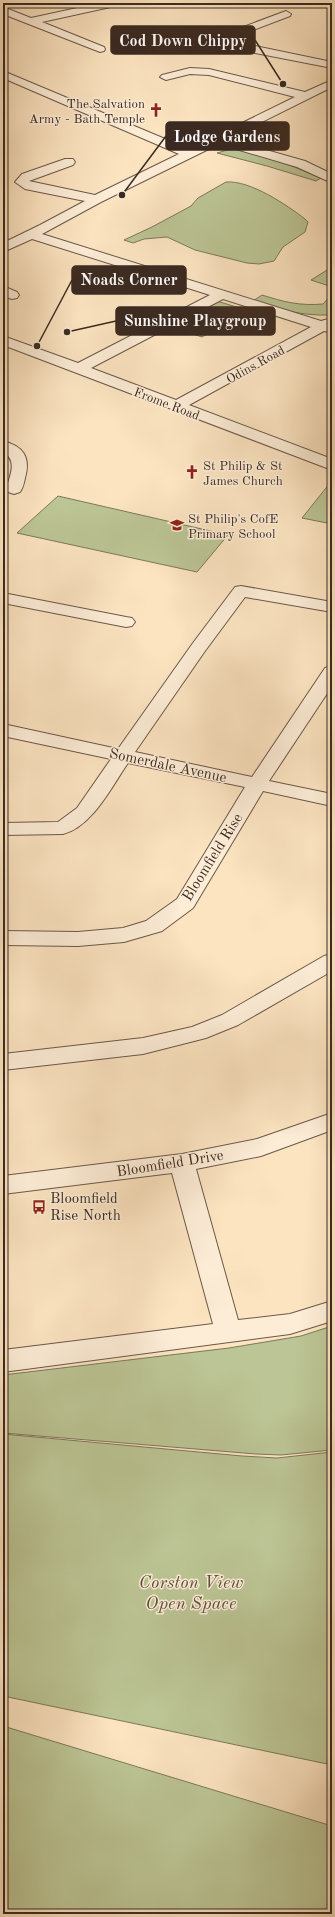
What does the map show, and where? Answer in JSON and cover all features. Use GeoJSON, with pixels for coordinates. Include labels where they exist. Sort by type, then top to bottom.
{"type":"FeatureCollection","features":[{"type":"Feature","properties":{"kind":"main road"},"geometry":{"type":"LineString","coordinates":[[3,4],[9,3]]}},
{"type":"Feature","properties":{"kind":"street"},"geometry":{"type":"LineString","coordinates":[[35,20],[115,3]]}},
{"type":"Feature","properties":{"kind":"street"},"geometry":{"type":"LineString","coordinates":[[3,10],[100,49]]}},
{"type":"Feature","properties":{"kind":"street"},"geometry":{"type":"LineString","coordinates":[[274,11],[292,15],[223,38],[221,41],[229,45],[332,65]]}},
{"type":"Feature","properties":{"kind":"street"},"geometry":{"type":"LineString","coordinates":[[166,77],[190,71],[210,72],[308,96]]}},
{"type":"Feature","properties":{"kind":"street"},"geometry":{"type":"LineString","coordinates":[[3,74],[190,154]]}},
{"type":"Feature","properties":{"kind":"street"},"geometry":{"type":"LineString","coordinates":[[3,85],[18,81]]}},
{"type":"Feature","properties":{"kind":"street"},"geometry":{"type":"LineString","coordinates":[[3,248],[31,235],[97,199],[332,83]]}},
{"type":"Feature","properties":{"kind":"street"},"geometry":{"type":"LineString","coordinates":[[219,140],[284,158],[301,164],[332,179]]}},
{"type":"Feature","properties":{"kind":"street"},"geometry":{"type":"LineString","coordinates":[[69,162],[26,177],[21,182],[29,186],[97,199]]}},
{"type":"Feature","properties":{"kind":"street"},"geometry":{"type":"LineString","coordinates":[[31,235],[221,295],[329,326]]}},
{"type":"Feature","properties":{"kind":"street"},"geometry":{"type":"LineString","coordinates":[[78,369],[221,295]]}},
{"type":"Feature","properties":{"kind":"street","name":"Odins Road"},"geometry":{"type":"LineString","coordinates":[[177,406],[329,326]]}},
{"type":"Feature","properties":{"kind":"street","name":"Frome Road"},"geometry":{"type":"LineString","coordinates":[[6,344],[78,369],[332,465]]}},
{"type":"Feature","properties":{"kind":"street"},"geometry":{"type":"LineString","coordinates":[[3,446],[15,451],[20,457],[14,490]]}},
{"type":"Feature","properties":{"kind":"street"},"geometry":{"type":"LineString","coordinates":[[3,830],[63,828],[84,812],[199,647],[241,591],[332,607]]}},
{"type":"Feature","properties":{"kind":"street"},"geometry":{"type":"LineString","coordinates":[[3,598],[126,622]]}},
{"type":"Feature","properties":{"kind":"street","name":"Bloomfield Rise"},"geometry":{"type":"LineString","coordinates":[[3,938],[78,939],[124,935],[154,926],[185,903],[257,784],[332,672]]}},
{"type":"Feature","properties":{"kind":"street","name":"Somerdale Avenue"},"geometry":{"type":"LineString","coordinates":[[3,730],[332,800]]}},
{"type":"Feature","properties":{"kind":"street"},"geometry":{"type":"LineString","coordinates":[[3,1062],[143,1046],[198,1033],[230,1020],[332,961]]}},
{"type":"Feature","properties":{"kind":"street","name":"Bloomfield Drive"},"geometry":{"type":"LineString","coordinates":[[3,1185],[182,1163],[261,1147],[332,1120]]}},
{"type":"Feature","properties":{"kind":"street"},"geometry":{"type":"LineString","coordinates":[[182,1163],[228,1331]]}},
{"type":"Feature","properties":{"kind":"street"},"geometry":{"type":"LineString","coordinates":[[3,1361],[290,1324],[332,1311]]}},
{"type":"Feature","properties":{"kind":"green space"},"geometry":{"type":"Polygon","coordinates":[[[238,147],[282,162],[321,178],[316,181],[217,153],[238,147]]]}},
{"type":"Feature","properties":{"kind":"green space"},"geometry":{"type":"Polygon","coordinates":[[[226,182],[236,182],[268,194],[308,222],[305,232],[283,247],[274,261],[259,264],[247,263],[195,250],[167,237],[144,239],[133,243],[124,240],[191,206],[198,198],[226,182]]]}},
{"type":"Feature","properties":{"kind":"green space"},"geometry":{"type":"Polygon","coordinates":[[[332,267],[332,287],[311,280],[332,267]]]}},
{"type":"Feature","properties":{"kind":"green space"},"geometry":{"type":"Polygon","coordinates":[[[332,294],[332,313],[330,315],[300,313],[253,301],[262,295],[292,303],[323,304],[332,294]]]}},
{"type":"Feature","properties":{"kind":"green space"},"geometry":{"type":"Polygon","coordinates":[[[217,301],[249,311],[202,337],[168,326],[217,301]]]}},
{"type":"Feature","properties":{"kind":"green space"},"geometry":{"type":"Polygon","coordinates":[[[330,483],[332,483],[332,524],[302,518],[330,483]]]}},
{"type":"Feature","properties":{"kind":"green space"},"geometry":{"type":"Polygon","coordinates":[[[58,496],[228,535],[197,572],[17,533],[58,496]]]}},
{"type":"Feature","properties":{"kind":"green space"},"geometry":{"type":"Polygon","coordinates":[[[332,1326],[332,1450],[281,1455],[256,1454],[3,1433],[3,1375],[229,1348],[301,1336],[332,1326]]]}},
{"type":"Feature","properties":{"kind":"green space","name":"Corston View Open Space"},"geometry":{"type":"Polygon","coordinates":[[[3,1434],[277,1458],[332,1452],[332,1765],[3,1696],[3,1434]]]}},
{"type":"Feature","properties":{"kind":"green space"},"geometry":{"type":"Polygon","coordinates":[[[3,1726],[332,1826],[332,1914],[3,1914],[3,1726]]]}},
{"type":"Feature","properties":{"kind":"place","name":"Cod Down Chippy"},"geometry":{"type":"Point","coordinates":[283,84]}},
{"type":"Feature","properties":{"kind":"place","name":"The Salvation Army - Bath Temple"},"geometry":{"type":"Point","coordinates":[156,110]}},
{"type":"Feature","properties":{"kind":"place","name":"Lodge Gardens"},"geometry":{"type":"Point","coordinates":[122,195]}},
{"type":"Feature","properties":{"kind":"place","name":"Sunshine Playgroup"},"geometry":{"type":"Point","coordinates":[67,332]}},
{"type":"Feature","properties":{"kind":"place","name":"Noads Corner"},"geometry":{"type":"Point","coordinates":[37,346]}},
{"type":"Feature","properties":{"kind":"place","name":"St Philip & St James Church"},"geometry":{"type":"Point","coordinates":[192,472]}},
{"type":"Feature","properties":{"kind":"place","name":"St Philip's CofE Primary School"},"geometry":{"type":"Point","coordinates":[177,525]}},
{"type":"Feature","properties":{"kind":"place","name":"Bloomfield Rise North"},"geometry":{"type":"Point","coordinates":[39,1207]}}]}
